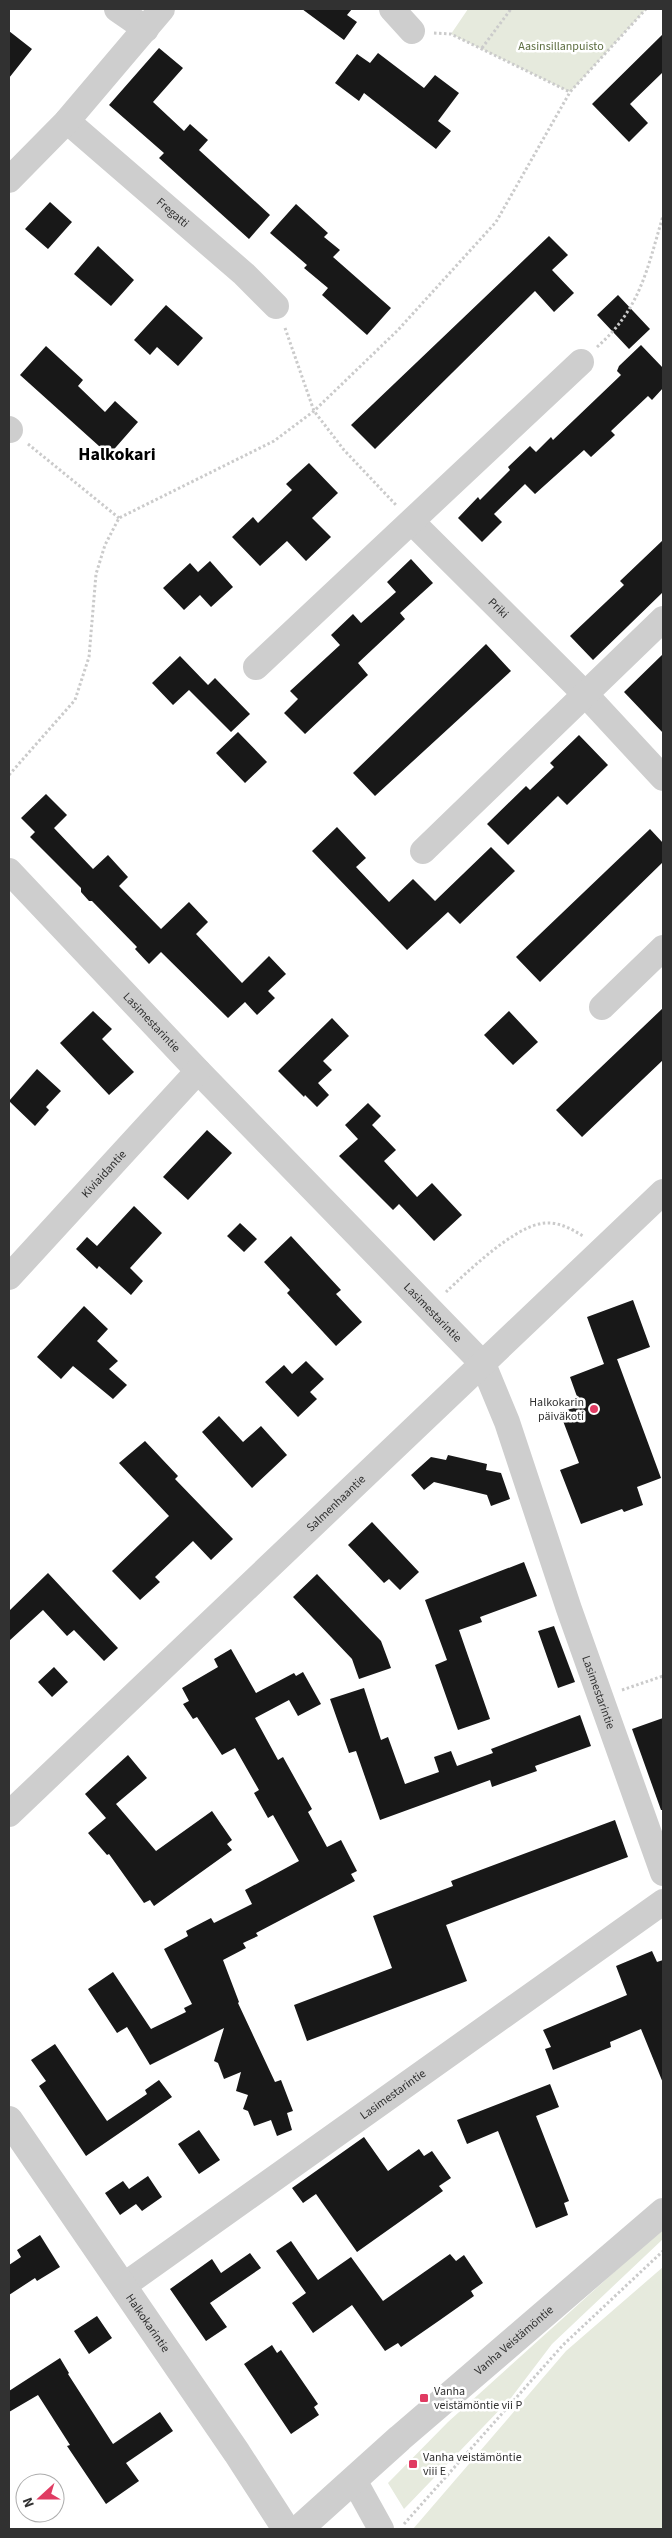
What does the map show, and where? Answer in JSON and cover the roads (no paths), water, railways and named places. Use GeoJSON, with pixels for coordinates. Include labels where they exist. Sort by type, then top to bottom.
{"type":"FeatureCollection","features":[{"type":"Feature","properties":{"kind":"street"},"geometry":{"type":"LineString","coordinates":[[117,9],[146,29]]}},
{"type":"Feature","properties":{"kind":"street"},"geometry":{"type":"LineString","coordinates":[[9,180],[67,121],[162,9]]}},
{"type":"Feature","properties":{"kind":"street"},"geometry":{"type":"LineString","coordinates":[[392,9],[412,31]]}},
{"type":"Feature","properties":{"kind":"street","name":"Fregatti"},"geometry":{"type":"LineString","coordinates":[[67,121],[244,274],[276,306]]}},
{"type":"Feature","properties":{"kind":"street"},"geometry":{"type":"LineString","coordinates":[[256,667],[581,362]]}},
{"type":"Feature","properties":{"kind":"street","name":"Priki"},"geometry":{"type":"LineString","coordinates":[[412,522],[586,694],[663,778]]}},
{"type":"Feature","properties":{"kind":"street"},"geometry":{"type":"LineString","coordinates":[[423,851],[663,619]]}},
{"type":"Feature","properties":{"kind":"street","name":"Lasimestarintie"},"geometry":{"type":"LineString","coordinates":[[9,871],[198,1071],[483,1364],[507,1422],[569,1609],[663,1873]]}},
{"type":"Feature","properties":{"kind":"street"},"geometry":{"type":"LineString","coordinates":[[602,1007],[663,948]]}},
{"type":"Feature","properties":{"kind":"street","name":"Kiviaidantie"},"geometry":{"type":"LineString","coordinates":[[9,1277],[198,1071]]}},
{"type":"Feature","properties":{"kind":"street","name":"Salmenhaantie"},"geometry":{"type":"LineString","coordinates":[[9,1814],[663,1192]]}},
{"type":"Feature","properties":{"kind":"street","name":"Lasimestarintie"},"geometry":{"type":"LineString","coordinates":[[123,2286],[663,1902]]}},
{"type":"Feature","properties":{"kind":"street","name":"Halkokarintie"},"geometry":{"type":"LineString","coordinates":[[9,2120],[237,2453],[286,2529]]}},
{"type":"Feature","properties":{"kind":"street","name":"Vanha Veistämöntie"},"geometry":{"type":"LineString","coordinates":[[300,2529],[354,2482],[400,2438],[663,2212]]}},
{"type":"Feature","properties":{"kind":"street"},"geometry":{"type":"LineString","coordinates":[[354,2482],[381,2529]]}},
{"type":"Feature","properties":{"kind":"place","name":"Halkokarin päiväkoti"},"geometry":{"type":"Point","coordinates":[594,1409]}},
{"type":"Feature","properties":{"kind":"place","name":"Vanha veistämöntie vii P"},"geometry":{"type":"Point","coordinates":[424,2398]}},
{"type":"Feature","properties":{"kind":"place","name":"Vanha veistämöntie viii E"},"geometry":{"type":"Point","coordinates":[413,2464]}},
{"type":"Feature","properties":{"kind":"district","name":"Halkokari"},"geometry":{"type":"Point","coordinates":[117,454]}},
{"type":"Feature","properties":{"kind":"park label","name":"Aasinsillanpuisto"},"geometry":{"type":"Point","coordinates":[561,46]}}]}
